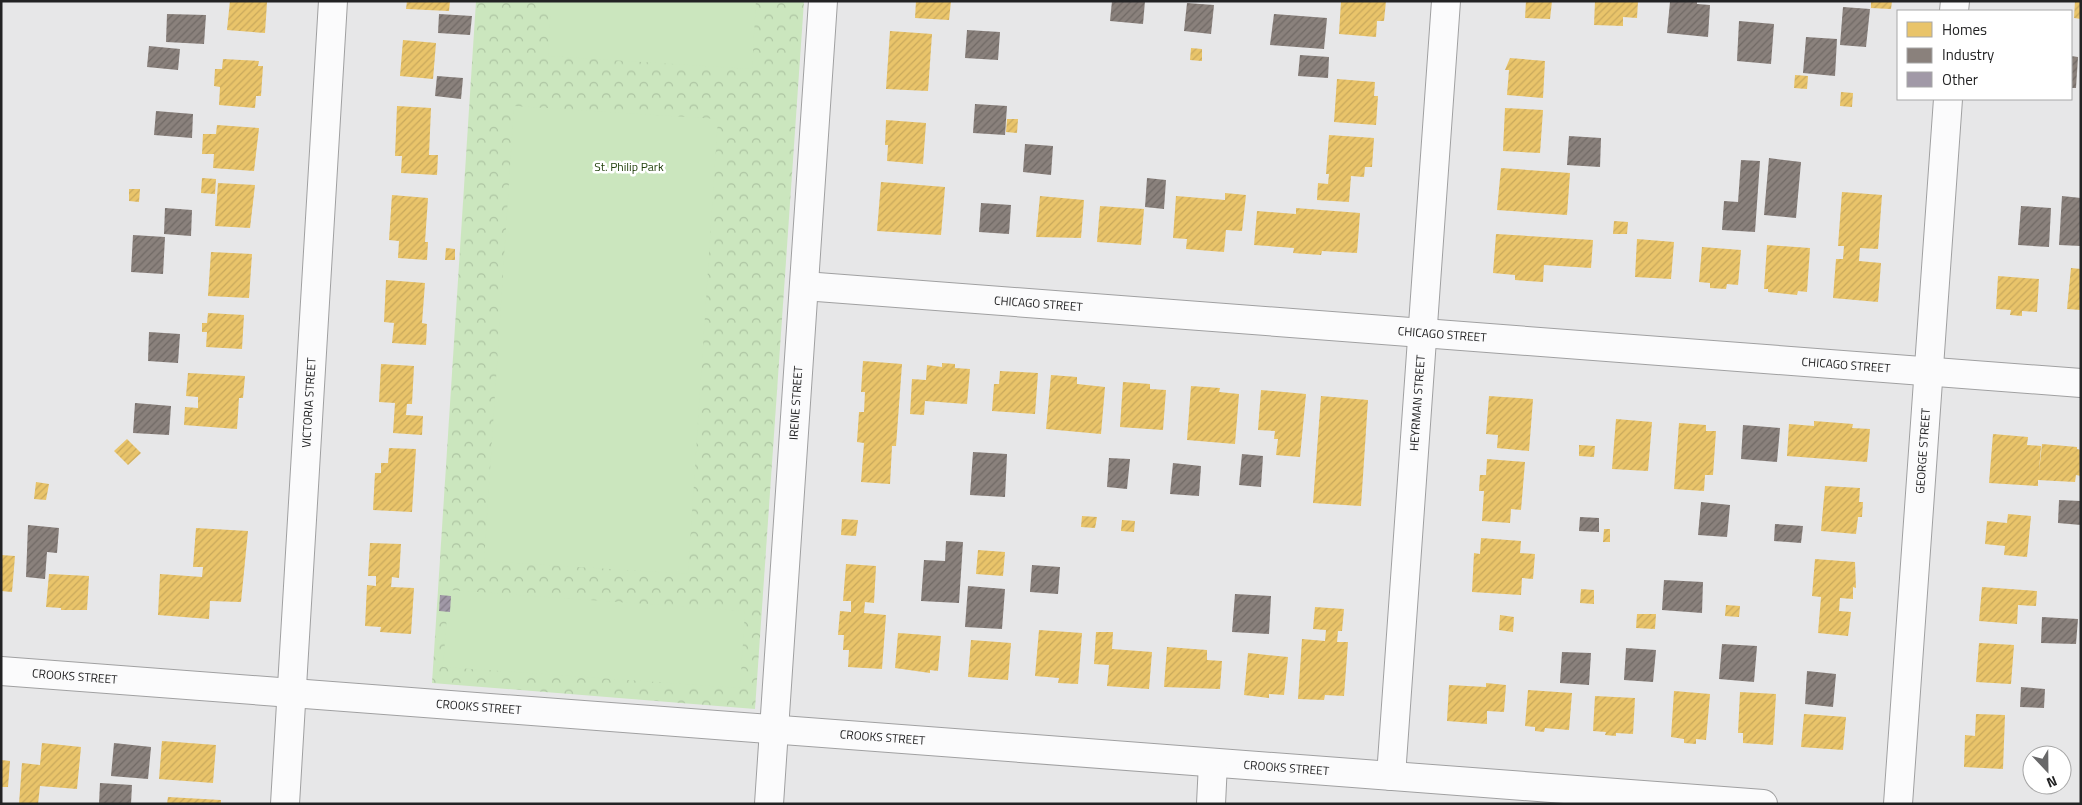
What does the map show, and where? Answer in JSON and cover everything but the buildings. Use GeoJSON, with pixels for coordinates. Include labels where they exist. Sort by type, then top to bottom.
{"type":"FeatureCollection","features":[{"type":"Feature","properties":{"kind":"street","name":"VICTORIA STREET"},"geometry":{"type":"LineString","coordinates":[[285,804],[333,1]]}},
{"type":"Feature","properties":{"kind":"street","name":"IRENE STREET"},"geometry":{"type":"LineString","coordinates":[[769,804],[823,1]]}},
{"type":"Feature","properties":{"kind":"street","name":"HEYRMAN STREET"},"geometry":{"type":"LineString","coordinates":[[1391,776],[1446,1]]}},
{"type":"Feature","properties":{"kind":"street","name":"GEORGE STREET"},"geometry":{"type":"LineString","coordinates":[[1898,804],[1948,100]]}},
{"type":"Feature","properties":{"kind":"street","name":"CHICAGO STREET"},"geometry":{"type":"LineString","coordinates":[[804,286],[2081,383]]}},
{"type":"Feature","properties":{"kind":"street","name":"CROOKS STREET"},"geometry":{"type":"LineString","coordinates":[[1,671],[1391,776],[1674,800],[1763,804]]}},
{"type":"Feature","properties":{"kind":"street"},"geometry":{"type":"LineString","coordinates":[[1211,804],[1213,763]]}},
{"type":"Feature","properties":{"kind":"green space","name":"St. Philip Park"},"geometry":{"type":"Polygon","coordinates":[[[476,1],[804,1],[755,709],[432,683],[476,1]]]}},
{"type":"Feature","properties":{"kind":"green space"},"geometry":{"type":"Polygon","coordinates":[[[551,1],[756,1],[752,69],[548,56],[551,1]]]}},
{"type":"Feature","properties":{"kind":"green space"},"geometry":{"type":"Polygon","coordinates":[[[514,106],[718,119],[688,574],[484,561],[514,106]]]}},
{"type":"Feature","properties":{"kind":"green space"},"geometry":{"type":"Polygon","coordinates":[[[449,590],[745,611],[740,688],[443,667],[449,590]]]}}]}
